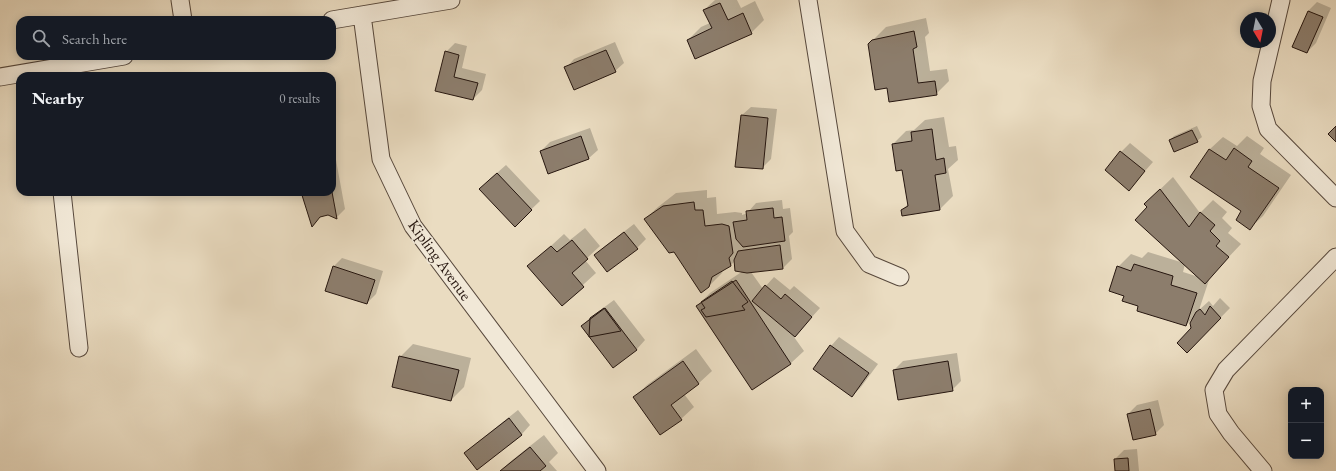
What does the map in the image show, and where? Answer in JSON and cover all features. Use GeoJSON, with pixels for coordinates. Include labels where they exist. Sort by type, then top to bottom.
{"type":"FeatureCollection","features":[{"type":"Feature","properties":{"kind":"street"},"geometry":{"type":"LineString","coordinates":[[180,0],[182,16]]}},
{"type":"Feature","properties":{"kind":"street"},"geometry":{"type":"LineString","coordinates":[[336,19],[451,0]]}},
{"type":"Feature","properties":{"kind":"street"},"geometry":{"type":"LineString","coordinates":[[808,0],[845,231],[869,264],[900,277]]}},
{"type":"Feature","properties":{"kind":"street"},"geometry":{"type":"LineString","coordinates":[[1281,0],[1262,81],[1261,106],[1268,128],[1336,198]]}},
{"type":"Feature","properties":{"kind":"street","name":"Kipling Avenue"},"geometry":{"type":"LineString","coordinates":[[362,15],[381,159],[413,226],[597,471]]}},
{"type":"Feature","properties":{"kind":"street"},"geometry":{"type":"LineString","coordinates":[[49,72],[105,60]]}},
{"type":"Feature","properties":{"kind":"street"},"geometry":{"type":"LineString","coordinates":[[0,77],[16,75]]}},
{"type":"Feature","properties":{"kind":"street"},"geometry":{"type":"LineString","coordinates":[[62,196],[79,348]]}},
{"type":"Feature","properties":{"kind":"street"},"geometry":{"type":"LineString","coordinates":[[1263,471],[1218,414],[1214,390],[1226,370],[1336,257]]}},
{"type":"Feature","properties":{"kind":"building"},"geometry":{"type":"Polygon","coordinates":[[[720,3],[728,20],[743,13],[752,34],[695,59],[687,40],[712,28],[703,10],[720,3]]]}},
{"type":"Feature","properties":{"kind":"building"},"geometry":{"type":"Polygon","coordinates":[[[1308,11],[1323,17],[1307,53],[1292,47],[1308,11]]]}},
{"type":"Feature","properties":{"kind":"building"},"geometry":{"type":"Polygon","coordinates":[[[914,31],[917,47],[913,49],[918,83],[935,81],[937,95],[889,102],[887,88],[875,90],[868,44],[872,40],[914,31]]]}},
{"type":"Feature","properties":{"kind":"building"},"geometry":{"type":"Polygon","coordinates":[[[606,50],[616,72],[574,90],[564,67],[606,50]]]}},
{"type":"Feature","properties":{"kind":"building"},"geometry":{"type":"Polygon","coordinates":[[[445,51],[459,55],[454,77],[478,83],[473,100],[435,91],[445,51]]]}},
{"type":"Feature","properties":{"kind":"building"},"geometry":{"type":"Polygon","coordinates":[[[741,115],[768,118],[763,169],[735,167],[741,115]]]}},
{"type":"Feature","properties":{"kind":"building"},"geometry":{"type":"Polygon","coordinates":[[[1336,126],[1336,142],[1328,134],[1336,126]]]}},
{"type":"Feature","properties":{"kind":"building"},"geometry":{"type":"Polygon","coordinates":[[[932,129],[936,160],[944,158],[946,173],[935,175],[940,210],[902,216],[901,210],[908,206],[902,170],[896,171],[892,144],[912,141],[911,132],[932,129]]]}},
{"type":"Feature","properties":{"kind":"building"},"geometry":{"type":"Polygon","coordinates":[[[1192,130],[1198,142],[1174,152],[1169,140],[1192,130]]]}},
{"type":"Feature","properties":{"kind":"building"},"geometry":{"type":"Polygon","coordinates":[[[581,136],[589,159],[548,174],[540,151],[581,136]]]}},
{"type":"Feature","properties":{"kind":"building"},"geometry":{"type":"Polygon","coordinates":[[[1234,148],[1252,161],[1248,167],[1279,188],[1250,230],[1236,220],[1241,211],[1190,177],[1209,149],[1226,160],[1234,148]]]}},
{"type":"Feature","properties":{"kind":"building"},"geometry":{"type":"Polygon","coordinates":[[[1120,151],[1145,171],[1129,191],[1105,170],[1120,151]]]}},
{"type":"Feature","properties":{"kind":"building"},"geometry":{"type":"Polygon","coordinates":[[[497,173],[532,210],[515,227],[479,189],[497,173]]]}},
{"type":"Feature","properties":{"kind":"building"},"geometry":{"type":"Polygon","coordinates":[[[1160,189],[1189,227],[1200,212],[1215,225],[1210,231],[1220,241],[1216,246],[1229,257],[1205,284],[1135,220],[1147,207],[1144,204],[1160,189]]]}},
{"type":"Feature","properties":{"kind":"building"},"geometry":{"type":"Polygon","coordinates":[[[302,196],[333,196],[337,219],[328,215],[320,217],[312,227],[302,196]]]}},
{"type":"Feature","properties":{"kind":"building"},"geometry":{"type":"Polygon","coordinates":[[[694,202],[695,210],[703,210],[705,226],[722,224],[729,226],[733,253],[729,258],[731,266],[712,277],[709,287],[701,293],[674,252],[669,253],[644,219],[663,206],[694,202]]]}},
{"type":"Feature","properties":{"kind":"building"},"geometry":{"type":"Polygon","coordinates":[[[773,208],[774,218],[782,217],[785,241],[743,247],[736,239],[733,222],[747,220],[746,211],[773,208]]]}},
{"type":"Feature","properties":{"kind":"building"},"geometry":{"type":"Polygon","coordinates":[[[624,232],[638,249],[607,272],[594,255],[624,232]]]}},
{"type":"Feature","properties":{"kind":"building"},"geometry":{"type":"Polygon","coordinates":[[[572,240],[588,259],[572,273],[584,287],[562,306],[527,266],[551,246],[557,252],[572,240]]]}},
{"type":"Feature","properties":{"kind":"building"},"geometry":{"type":"Polygon","coordinates":[[[780,245],[783,269],[747,273],[735,271],[734,260],[738,251],[780,245]]]}},
{"type":"Feature","properties":{"kind":"building"},"geometry":{"type":"Polygon","coordinates":[[[1134,264],[1173,276],[1171,285],[1197,293],[1186,326],[1137,311],[1138,306],[1122,301],[1124,296],[1109,291],[1117,266],[1131,271],[1134,264]]]}},
{"type":"Feature","properties":{"kind":"building"},"geometry":{"type":"Polygon","coordinates":[[[333,266],[375,280],[367,304],[325,291],[333,266]]]}},
{"type":"Feature","properties":{"kind":"building"},"geometry":{"type":"Polygon","coordinates":[[[736,280],[791,364],[752,390],[696,306],[736,280]]]}},
{"type":"Feature","properties":{"kind":"building"},"geometry":{"type":"Polygon","coordinates":[[[732,281],[748,302],[742,306],[745,310],[706,317],[701,310],[705,308],[701,302],[732,281]]]}},
{"type":"Feature","properties":{"kind":"building"},"geometry":{"type":"Polygon","coordinates":[[[765,285],[781,299],[785,294],[812,317],[795,337],[752,301],[765,285]]]}},
{"type":"Feature","properties":{"kind":"building"},"geometry":{"type":"Polygon","coordinates":[[[1210,306],[1221,318],[1187,353],[1177,343],[1191,328],[1190,323],[1196,312],[1200,309],[1205,315],[1210,306]]]}},
{"type":"Feature","properties":{"kind":"building"},"geometry":{"type":"Polygon","coordinates":[[[604,308],[621,331],[589,337],[590,318],[604,308]]]}},
{"type":"Feature","properties":{"kind":"building"},"geometry":{"type":"Polygon","coordinates":[[[605,308],[637,350],[613,368],[581,326],[605,308]]]}},
{"type":"Feature","properties":{"kind":"building"},"geometry":{"type":"Polygon","coordinates":[[[830,345],[869,373],[852,397],[813,369],[830,345]]]}},
{"type":"Feature","properties":{"kind":"building"},"geometry":{"type":"Polygon","coordinates":[[[399,356],[459,370],[451,401],[392,387],[399,356]]]}},
{"type":"Feature","properties":{"kind":"building"},"geometry":{"type":"Polygon","coordinates":[[[683,361],[699,384],[671,405],[682,420],[660,435],[633,397],[683,361]]]}},
{"type":"Feature","properties":{"kind":"building"},"geometry":{"type":"Polygon","coordinates":[[[948,361],[953,391],[898,400],[893,370],[948,361]]]}},
{"type":"Feature","properties":{"kind":"building"},"geometry":{"type":"Polygon","coordinates":[[[1150,409],[1156,435],[1133,440],[1127,414],[1150,409]]]}},
{"type":"Feature","properties":{"kind":"building"},"geometry":{"type":"Polygon","coordinates":[[[509,418],[522,435],[477,470],[464,453],[509,418]]]}},
{"type":"Feature","properties":{"kind":"building"},"geometry":{"type":"Polygon","coordinates":[[[530,447],[546,466],[540,471],[500,471],[530,447]]]}},
{"type":"Feature","properties":{"kind":"building"},"geometry":{"type":"Polygon","coordinates":[[[1128,458],[1129,471],[1115,471],[1114,459],[1128,458]]]}}]}
